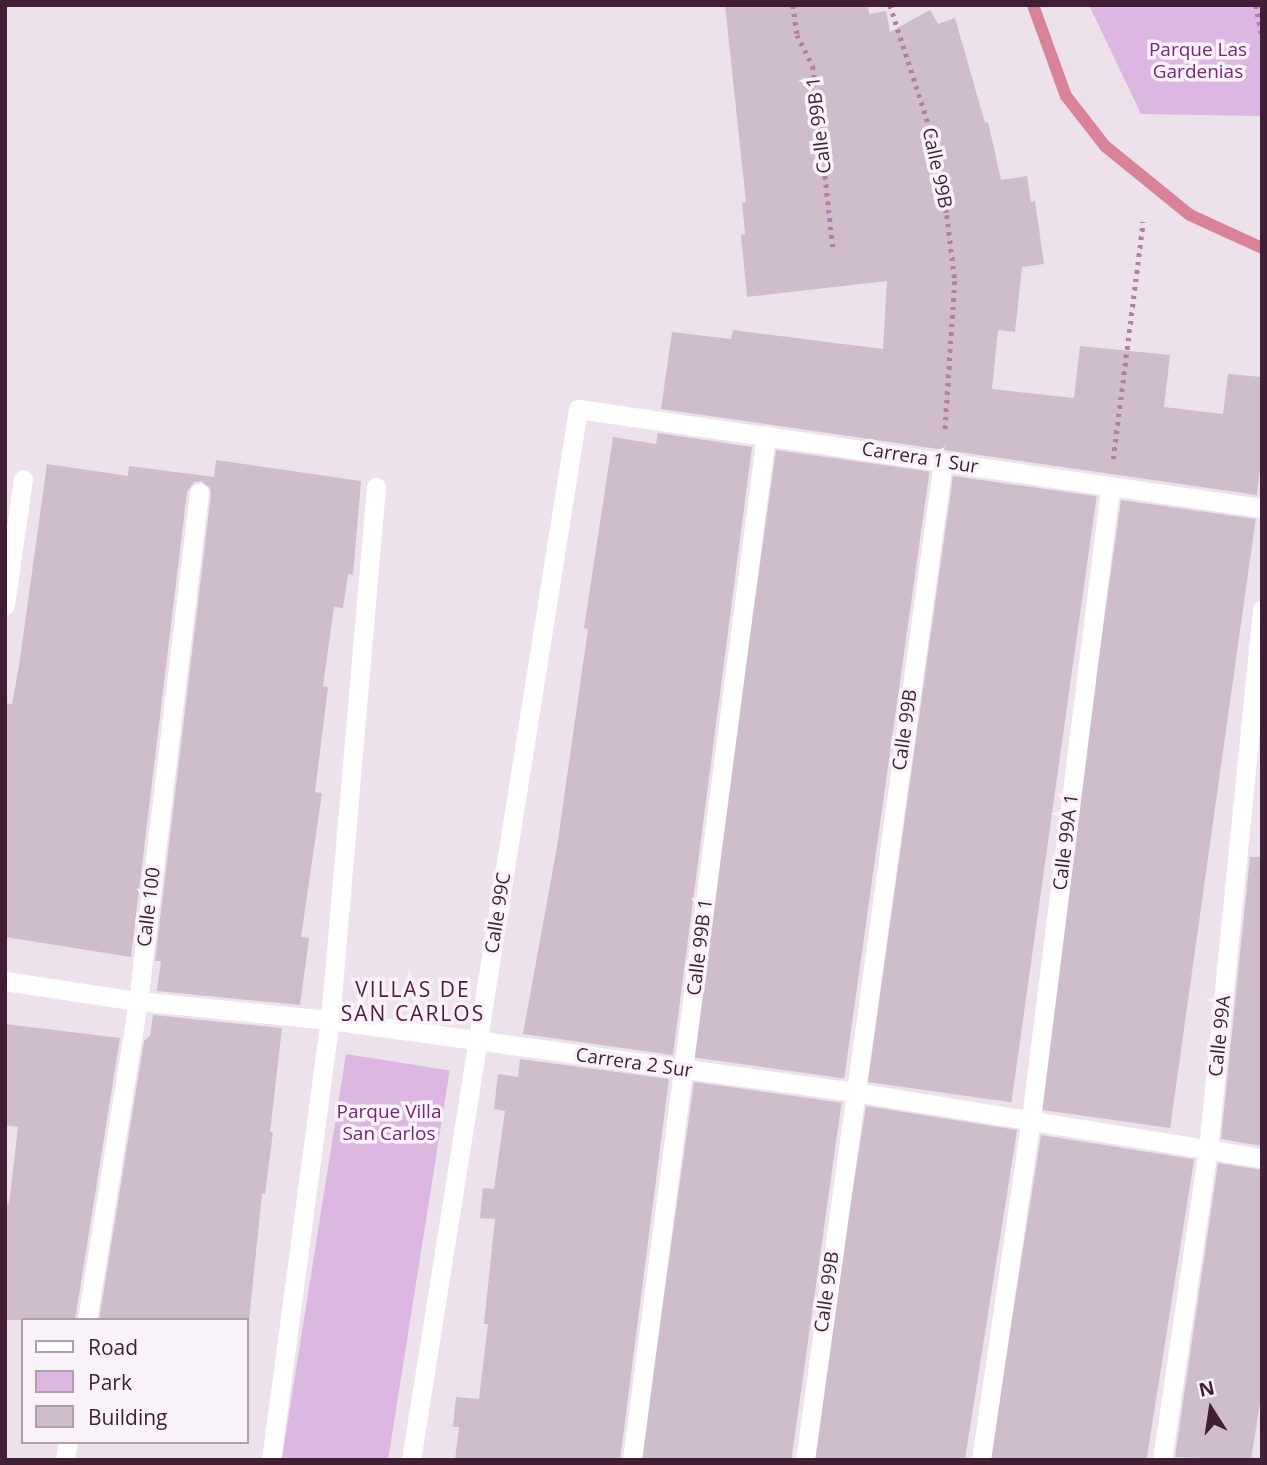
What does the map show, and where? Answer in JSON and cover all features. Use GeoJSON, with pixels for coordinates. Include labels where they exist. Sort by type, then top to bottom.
{"type":"FeatureCollection","features":[{"type":"Feature","properties":{"kind":"street","name":"Carrera 1 Sur"},"geometry":{"type":"LineString","coordinates":[[578,409],[1262,508]]}},
{"type":"Feature","properties":{"kind":"street","name":"Calle 99C"},"geometry":{"type":"LineString","coordinates":[[411,1460],[578,409]]}},
{"type":"Feature","properties":{"kind":"street","name":"Calle 99B 1"},"geometry":{"type":"LineString","coordinates":[[632,1460],[766,435]]}},
{"type":"Feature","properties":{"kind":"street","name":"Calle 99B"},"geometry":{"type":"LineString","coordinates":[[805,1460],[853,1092],[943,462]]}},
{"type":"Feature","properties":{"kind":"street"},"geometry":{"type":"LineString","coordinates":[[5,605],[23,480]]}},
{"type":"Feature","properties":{"kind":"street"},"geometry":{"type":"LineString","coordinates":[[271,1460],[330,1020],[376,487]]}},
{"type":"Feature","properties":{"kind":"street","name":"Calle 99A 1"},"geometry":{"type":"LineString","coordinates":[[981,1460],[1031,1119],[1110,488]]}},
{"type":"Feature","properties":{"kind":"street","name":"Calle 100"},"geometry":{"type":"LineString","coordinates":[[87,1318],[138,1001],[199,493]]}},
{"type":"Feature","properties":{"kind":"street","name":"Calle 99A"},"geometry":{"type":"LineString","coordinates":[[1162,1460],[1208,1150],[1262,610]]}},
{"type":"Feature","properties":{"kind":"street","name":"Carrera 2 Sur"},"geometry":{"type":"LineString","coordinates":[[5,981],[138,1001],[330,1020],[853,1092],[1262,1158]]}},
{"type":"Feature","properties":{"kind":"path","name":"Calle 99B 1"},"geometry":{"type":"LineString","coordinates":[[793,5],[797,35],[813,66],[833,248]]}},
{"type":"Feature","properties":{"kind":"path","name":"Calle 99B"},"geometry":{"type":"LineString","coordinates":[[890,5],[929,126],[947,215],[956,281],[943,462]]}},
{"type":"Feature","properties":{"kind":"path"},"geometry":{"type":"LineString","coordinates":[[1256,5],[1262,35]]}},
{"type":"Feature","properties":{"kind":"path"},"geometry":{"type":"LineString","coordinates":[[1110,488],[1143,222]]}},
{"type":"Feature","properties":{"kind":"green space","name":"Parque Las Gardenias"},"geometry":{"type":"Polygon","coordinates":[[[1089,5],[1262,5],[1262,116],[1141,114],[1089,5]]]}},
{"type":"Feature","properties":{"kind":"green space","name":"Parque Villa San Carlos"},"geometry":{"type":"Polygon","coordinates":[[[346,1054],[450,1070],[388,1460],[282,1459],[346,1054]]]}},
{"type":"Feature","properties":{"kind":"building"},"geometry":{"type":"Polygon","coordinates":[[[725,5],[868,5],[869,14],[886,11],[890,32],[930,10],[938,24],[955,18],[985,123],[988,122],[1001,180],[1027,176],[1031,202],[1035,201],[1044,264],[1022,267],[1015,332],[998,330],[992,389],[1074,398],[1080,346],[1170,355],[1164,407],[1223,414],[1228,374],[1262,377],[1262,450],[1257,495],[661,409],[672,332],[731,339],[733,330],[883,349],[887,281],[747,297],[741,235],[745,234],[742,203],[746,202],[725,5]]]}},
{"type":"Feature","properties":{"kind":"building"},"geometry":{"type":"Polygon","coordinates":[[[658,433],[752,447],[673,1055],[523,1034],[557,847],[588,629],[584,628],[613,437],[656,444],[658,433]]]}},
{"type":"Feature","properties":{"kind":"building"},"geometry":{"type":"Polygon","coordinates":[[[776,450],[929,472],[844,1079],[691,1057],[776,450]]]}},
{"type":"Feature","properties":{"kind":"building"},"geometry":{"type":"Polygon","coordinates":[[[216,460],[361,481],[353,575],[348,574],[343,608],[334,607],[323,686],[328,687],[315,792],[322,793],[301,937],[309,938],[300,1005],[157,991],[161,961],[155,961],[211,494],[210,488],[201,481],[194,482],[187,492],[131,957],[5,937],[5,703],[12,704],[19,666],[47,464],[128,476],[129,466],[214,477],[216,460]]]}},
{"type":"Feature","properties":{"kind":"building"},"geometry":{"type":"Polygon","coordinates":[[[953,476],[1097,496],[1011,1102],[868,1082],[953,476]]]}},
{"type":"Feature","properties":{"kind":"building"},"geometry":{"type":"Polygon","coordinates":[[[1121,500],[1256,519],[1170,1128],[1035,1109],[1121,500]]]}},
{"type":"Feature","properties":{"kind":"building"},"geometry":{"type":"Polygon","coordinates":[[[1250,857],[1262,857],[1262,1146],[1221,1139],[1250,857]]]}},
{"type":"Feature","properties":{"kind":"building"},"geometry":{"type":"Polygon","coordinates":[[[153,1015],[282,1028],[270,1132],[273,1132],[265,1194],[262,1194],[249,1320],[99,1318],[144,1041],[150,1036],[153,1015]]]}},
{"type":"Feature","properties":{"kind":"building"},"geometry":{"type":"Polygon","coordinates":[[[5,1024],[120,1038],[75,1318],[5,1320],[5,1203],[9,1204],[18,1127],[5,1125],[5,1024]]]}},
{"type":"Feature","properties":{"kind":"building"},"geometry":{"type":"Polygon","coordinates":[[[520,1059],[669,1079],[620,1460],[455,1460],[459,1427],[453,1427],[456,1397],[479,1399],[488,1324],[484,1324],[495,1219],[480,1218],[483,1188],[494,1189],[505,1111],[494,1109],[498,1074],[518,1077],[520,1059]]]}},
{"type":"Feature","properties":{"kind":"building"},"geometry":{"type":"Polygon","coordinates":[[[694,1082],[842,1103],[791,1460],[641,1459],[694,1082]]]}},
{"type":"Feature","properties":{"kind":"building"},"geometry":{"type":"Polygon","coordinates":[[[866,1106],[1017,1130],[965,1460],[810,1459],[866,1106]]]}},
{"type":"Feature","properties":{"kind":"building"},"geometry":{"type":"Polygon","coordinates":[[[1041,1135],[1194,1159],[1146,1460],[990,1460],[1041,1135]]]}},
{"type":"Feature","properties":{"kind":"building"},"geometry":{"type":"Polygon","coordinates":[[[1218,1163],[1262,1170],[1262,1390],[1251,1460],[1175,1457],[1218,1163]]]}},
{"type":"Feature","properties":{"kind":"waterway"},"geometry":{"type":"LineString","coordinates":[[1033,5],[1066,96],[1105,146],[1190,215],[1262,248]]}},
{"type":"Feature","properties":{"kind":"district","name":"VILLAS DE SAN CARLOS"},"geometry":{"type":"Point","coordinates":[413,1001]}}]}
